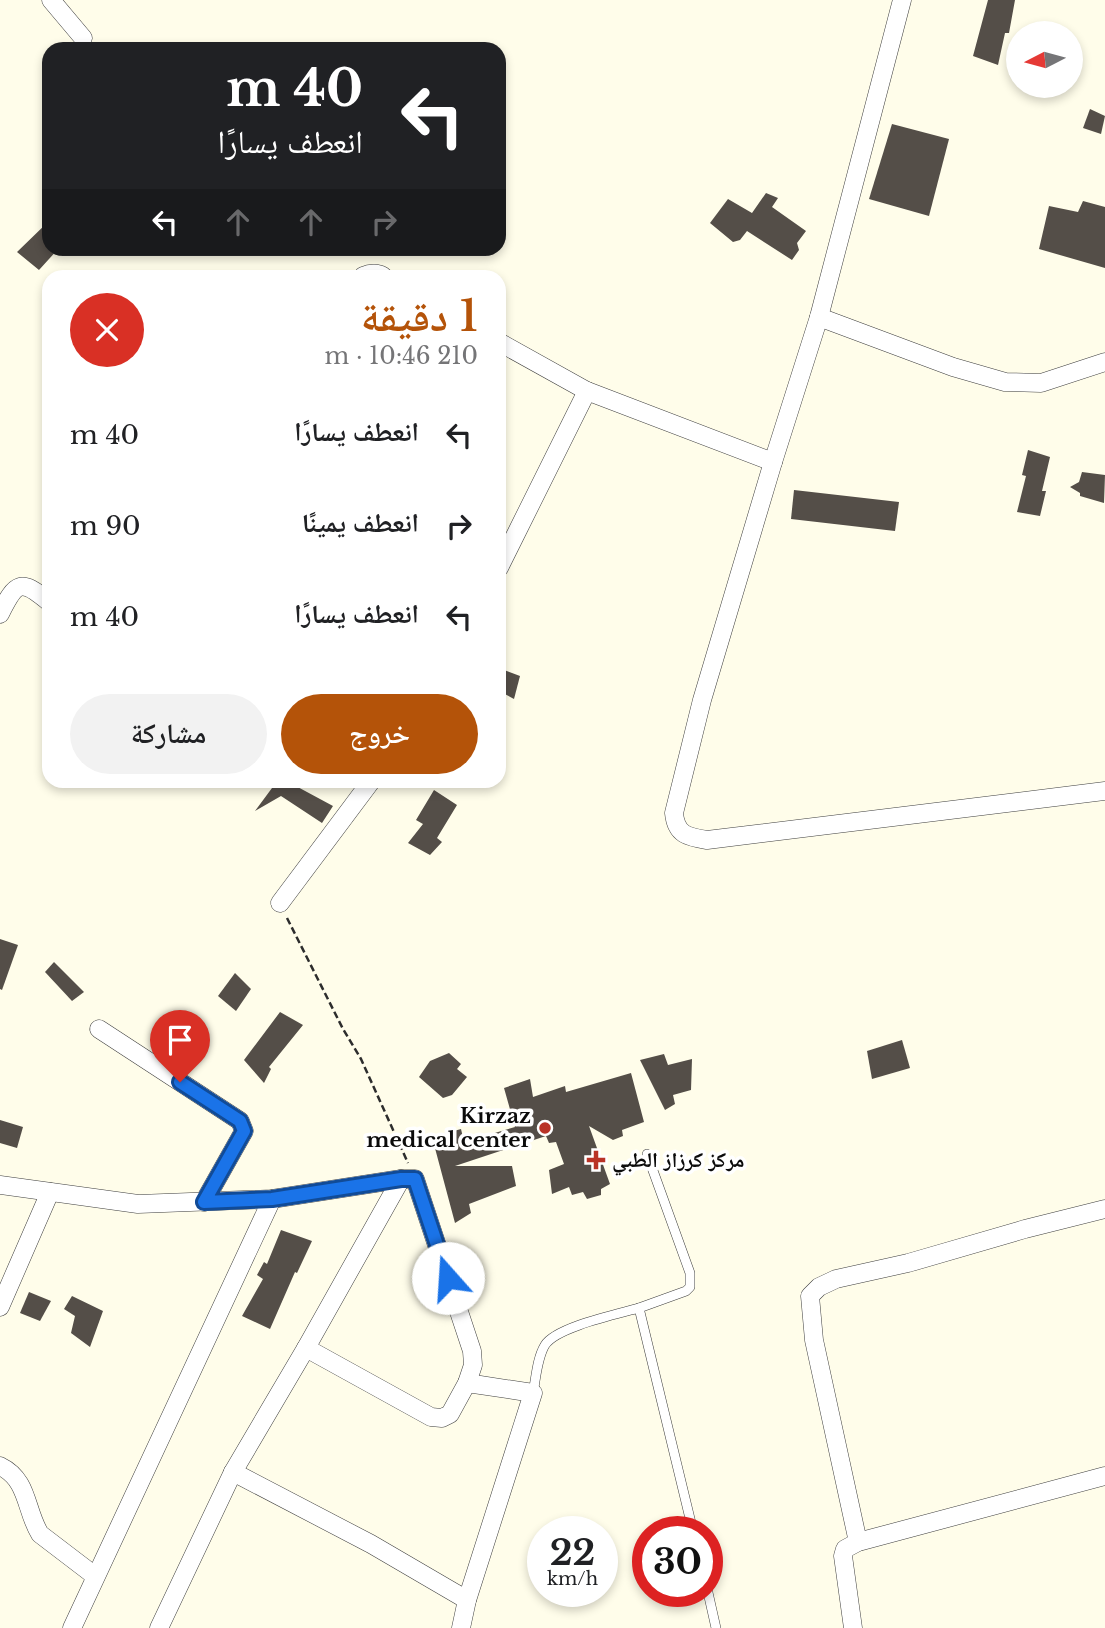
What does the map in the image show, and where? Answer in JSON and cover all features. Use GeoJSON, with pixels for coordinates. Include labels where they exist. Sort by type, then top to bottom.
{"type":"FeatureCollection","features":[{"type":"Feature","properties":{"kind":"street"},"geometry":{"type":"LineString","coordinates":[[51,0],[83,37]]}},
{"type":"Feature","properties":{"kind":"street"},"geometry":{"type":"LineString","coordinates":[[902,0],[818,317],[702,700],[674,813],[679,831],[686,836],[708,840],[1105,791]]}},
{"type":"Feature","properties":{"kind":"street"},"geometry":{"type":"LineString","coordinates":[[818,317],[953,367],[1004,382],[1041,383],[1105,362]]}},
{"type":"Feature","properties":{"kind":"street"},"geometry":{"type":"LineString","coordinates":[[506,346],[587,391],[773,462]]}},
{"type":"Feature","properties":{"kind":"street"},"geometry":{"type":"LineString","coordinates":[[506,554],[587,391]]}},
{"type":"Feature","properties":{"kind":"street"},"geometry":{"type":"LineString","coordinates":[[0,614],[11,593],[18,587],[33,589],[42,596]]}},
{"type":"Feature","properties":{"kind":"street"},"geometry":{"type":"LineString","coordinates":[[280,902],[366,788]]}},
{"type":"Feature","properties":{"kind":"street"},"geometry":{"type":"LineString","coordinates":[[99,1029],[240,1121],[244,1131],[204,1202]]}},
{"type":"Feature","properties":{"kind":"street"},"geometry":{"type":"LineString","coordinates":[[0,1185],[138,1204],[272,1199],[408,1179]]}},
{"type":"Feature","properties":{"kind":"street"},"geometry":{"type":"LineString","coordinates":[[159,1628],[233,1472],[408,1179]]}},
{"type":"Feature","properties":{"kind":"street"},"geometry":{"type":"LineString","coordinates":[[306,1348],[431,1417],[442,1418],[450,1414],[467,1383],[473,1365],[472,1351],[408,1179]]}},
{"type":"Feature","properties":{"kind":"street"},"geometry":{"type":"LineString","coordinates":[[0,1307],[51,1192]]}},
{"type":"Feature","properties":{"kind":"street"},"geometry":{"type":"LineString","coordinates":[[72,1628],[272,1199]]}},
{"type":"Feature","properties":{"kind":"street"},"geometry":{"type":"LineString","coordinates":[[858,1542],[814,1340],[810,1296],[819,1287],[836,1279],[908,1263],[1024,1228],[1105,1209]]}},
{"type":"Feature","properties":{"kind":"street"},"geometry":{"type":"LineString","coordinates":[[461,1628],[467,1600],[533,1392],[467,1383]]}},
{"type":"Feature","properties":{"kind":"street"},"geometry":{"type":"LineString","coordinates":[[0,1466],[17,1477],[40,1534],[95,1576]]}},
{"type":"Feature","properties":{"kind":"street"},"geometry":{"type":"LineString","coordinates":[[233,1472],[371,1544],[467,1600]]}},
{"type":"Feature","properties":{"kind":"street"},"geometry":{"type":"LineString","coordinates":[[853,1628],[843,1556],[845,1549],[858,1542],[1105,1476]]}},
{"type":"Feature","properties":{"kind":"lane"},"geometry":{"type":"LineString","coordinates":[[533,1392],[543,1346],[549,1340],[572,1327],[639,1308],[686,1291],[690,1287],[690,1273],[647,1154]]}},
{"type":"Feature","properties":{"kind":"lane"},"geometry":{"type":"LineString","coordinates":[[639,1308],[690,1516]]}},
{"type":"Feature","properties":{"kind":"lane"},"geometry":{"type":"LineString","coordinates":[[711,1607],[716,1628]]}},
{"type":"Feature","properties":{"kind":"path"},"geometry":{"type":"LineString","coordinates":[[280,902],[342,1029],[361,1059],[408,1179]]}},
{"type":"Feature","properties":{"kind":"building"},"geometry":{"type":"Polygon","coordinates":[[[988,0],[1015,0],[1011,21],[1006,21],[1006,33],[998,65],[973,56],[988,0]]]}},
{"type":"Feature","properties":{"kind":"building"},"geometry":{"type":"Polygon","coordinates":[[[1090,109],[1105,116],[1101,134],[1083,128],[1090,109]]]}},
{"type":"Feature","properties":{"kind":"building"},"geometry":{"type":"Polygon","coordinates":[[[892,124],[949,139],[929,216],[869,199],[892,124]]]}},
{"type":"Feature","properties":{"kind":"building"},"geometry":{"type":"Polygon","coordinates":[[[766,193],[778,198],[772,207],[806,231],[797,243],[799,250],[792,260],[747,231],[740,240],[733,242],[710,223],[728,199],[752,213],[766,193]]]}},
{"type":"Feature","properties":{"kind":"building"},"geometry":{"type":"Polygon","coordinates":[[[1083,201],[1105,207],[1105,268],[1039,249],[1049,206],[1078,212],[1083,201]]]}},
{"type":"Feature","properties":{"kind":"building"},"geometry":{"type":"Polygon","coordinates":[[[42,228],[42,256],[52,256],[39,270],[17,252],[42,228]]]}},
{"type":"Feature","properties":{"kind":"building"},"geometry":{"type":"Polygon","coordinates":[[[1028,450],[1050,457],[1042,491],[1046,491],[1040,516],[1017,512],[1026,476],[1022,475],[1028,450]]]}},
{"type":"Feature","properties":{"kind":"building"},"geometry":{"type":"Polygon","coordinates":[[[1082,472],[1105,475],[1104,503],[1080,496],[1080,493],[1070,487],[1079,482],[1082,472]]]}},
{"type":"Feature","properties":{"kind":"building"},"geometry":{"type":"Polygon","coordinates":[[[794,490],[899,502],[895,531],[791,519],[794,490]]]}},
{"type":"Feature","properties":{"kind":"building"},"geometry":{"type":"Polygon","coordinates":[[[506,671],[520,676],[514,699],[506,695],[506,671]]]}},
{"type":"Feature","properties":{"kind":"building"},"geometry":{"type":"Polygon","coordinates":[[[272,788],[300,788],[333,806],[322,823],[281,796],[255,811],[272,788]]]}},
{"type":"Feature","properties":{"kind":"building"},"geometry":{"type":"Polygon","coordinates":[[[434,790],[457,805],[437,838],[442,842],[430,855],[408,843],[423,824],[416,820],[434,790]]]}},
{"type":"Feature","properties":{"kind":"building"},"geometry":{"type":"Polygon","coordinates":[[[0,939],[18,945],[2,990],[0,989],[0,939]]]}},
{"type":"Feature","properties":{"kind":"building"},"geometry":{"type":"Polygon","coordinates":[[[54,962],[84,992],[72,1001],[45,972],[54,962]]]}},
{"type":"Feature","properties":{"kind":"building"},"geometry":{"type":"Polygon","coordinates":[[[235,973],[251,989],[236,1011],[218,996],[235,973]]]}},
{"type":"Feature","properties":{"kind":"building"},"geometry":{"type":"Polygon","coordinates":[[[280,1012],[303,1025],[269,1067],[271,1069],[264,1083],[244,1060],[280,1012]]]}},
{"type":"Feature","properties":{"kind":"building"},"geometry":{"type":"Polygon","coordinates":[[[902,1040],[910,1068],[872,1079],[867,1051],[902,1040]]]}},
{"type":"Feature","properties":{"kind":"building"},"geometry":{"type":"Polygon","coordinates":[[[449,1053],[461,1064],[457,1069],[467,1077],[452,1095],[443,1098],[419,1077],[430,1061],[449,1053]]]}},
{"type":"Feature","properties":{"kind":"building"},"geometry":{"type":"Polygon","coordinates":[[[664,1054],[668,1065],[692,1059],[691,1090],[673,1095],[675,1104],[665,1110],[640,1060],[664,1054]]]}},
{"type":"Feature","properties":{"kind":"building"},"geometry":{"type":"Polygon","coordinates":[[[631,1073],[644,1122],[622,1130],[623,1136],[613,1140],[589,1126],[610,1184],[601,1189],[601,1195],[587,1199],[583,1192],[572,1195],[569,1187],[552,1194],[549,1170],[564,1164],[556,1142],[549,1143],[546,1136],[455,1166],[512,1166],[516,1186],[469,1204],[471,1213],[455,1223],[432,1137],[461,1129],[464,1142],[515,1127],[504,1088],[530,1079],[533,1097],[565,1086],[566,1092],[631,1073]]]}},
{"type":"Feature","properties":{"kind":"building"},"geometry":{"type":"Polygon","coordinates":[[[0,1120],[23,1127],[17,1148],[0,1143],[0,1120]]]}},
{"type":"Feature","properties":{"kind":"building"},"geometry":{"type":"Polygon","coordinates":[[[281,1230],[312,1241],[270,1329],[242,1316],[263,1279],[257,1275],[264,1262],[267,1264],[281,1230]]]}},
{"type":"Feature","properties":{"kind":"building"},"geometry":{"type":"Polygon","coordinates":[[[29,1292],[51,1301],[40,1321],[20,1313],[29,1292]]]}},
{"type":"Feature","properties":{"kind":"building"},"geometry":{"type":"Polygon","coordinates":[[[72,1296],[103,1311],[90,1347],[71,1333],[75,1316],[64,1309],[72,1296]]]}},
{"type":"Feature","properties":{"kind":"place","name":"Kirzaz medical center"},"geometry":{"type":"Point","coordinates":[545,1128]}},
{"type":"Feature","properties":{"kind":"place","name":"مركز كرزاز الطبي"},"geometry":{"type":"Point","coordinates":[596,1160]}},
{"type":"Feature","properties":{"kind":"route"},"geometry":{"type":"LineString","coordinates":[[180,1082],[243,1125],[244,1131],[204,1202],[272,1199],[415,1179],[448,1278]]}}]}
